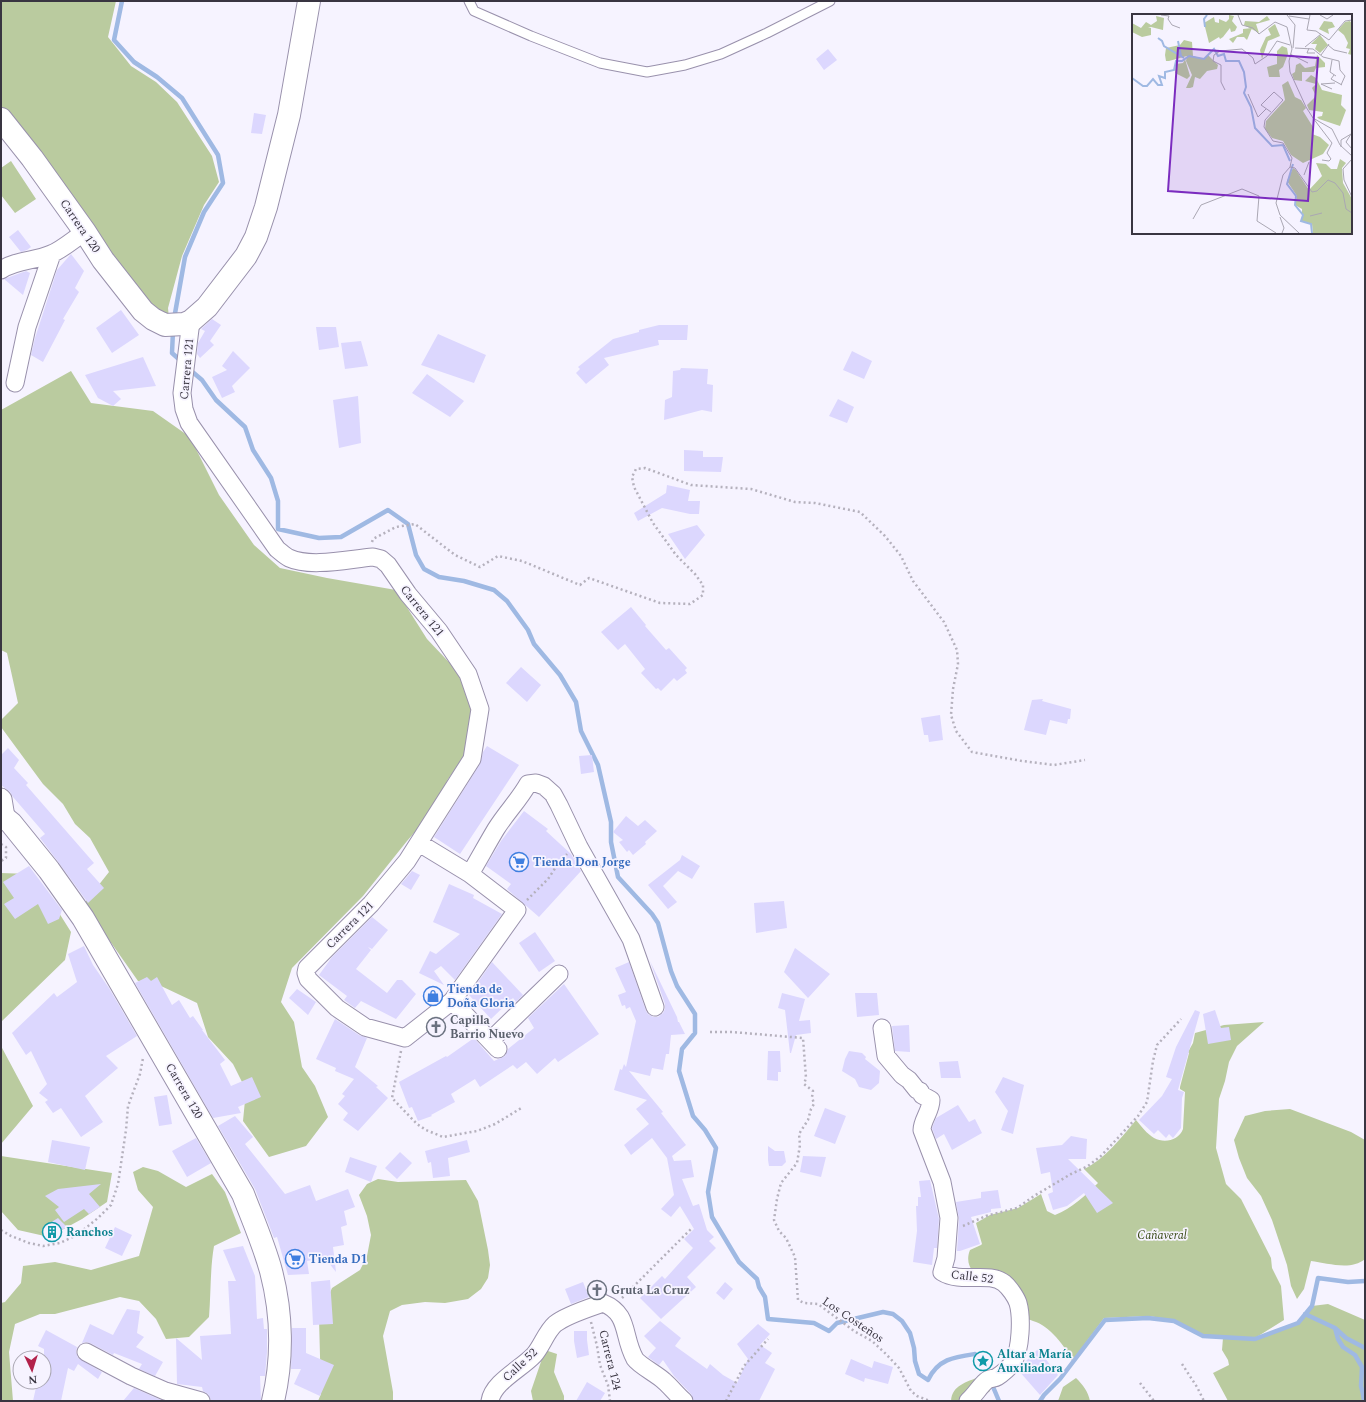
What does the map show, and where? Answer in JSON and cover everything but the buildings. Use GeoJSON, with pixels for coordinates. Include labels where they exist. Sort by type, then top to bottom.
{"type":"FeatureCollection","features":[{"type":"Feature","properties":{"kind":"street"},"geometry":{"type":"LineString","coordinates":[[180,323],[199,315],[207,307],[246,256],[256,237],[266,207],[289,115],[309,1]]}},
{"type":"Feature","properties":{"kind":"street","name":"Carrera 120"},"geometry":{"type":"LineString","coordinates":[[1,120],[32,158],[85,232],[103,260],[143,311],[153,319],[180,323]]}},
{"type":"Feature","properties":{"kind":"street"},"geometry":{"type":"LineString","coordinates":[[1,270],[21,261],[52,254],[85,232]]}},
{"type":"Feature","properties":{"kind":"street"},"geometry":{"type":"LineString","coordinates":[[15,383],[27,327],[52,254]]}},
{"type":"Feature","properties":{"kind":"street","name":"Carrera 121"},"geometry":{"type":"LineString","coordinates":[[180,323],[182,393],[184,409],[190,423],[277,549],[288,558],[300,562],[316,563],[373,557],[381,559],[388,565],[408,594],[439,631],[468,674],[480,709],[472,759],[407,861],[371,904],[307,968],[306,973],[308,979],[337,1008],[365,1027],[405,1038]]}},
{"type":"Feature","properties":{"kind":"street"},"geometry":{"type":"LineString","coordinates":[[470,874],[496,829],[520,798],[528,784],[536,783],[544,786],[553,794],[580,847],[631,939],[655,1007]]}},
{"type":"Feature","properties":{"kind":"street","name":"Carrera 120"},"geometry":{"type":"LineString","coordinates":[[3,809],[83,918],[243,1194],[262,1243],[271,1272],[276,1298],[280,1352],[273,1401]]}},
{"type":"Feature","properties":{"kind":"street"},"geometry":{"type":"LineString","coordinates":[[405,1038],[452,1001],[516,910],[470,874],[419,843]]}},
{"type":"Feature","properties":{"kind":"street"},"geometry":{"type":"LineString","coordinates":[[452,1001],[495,1044],[559,974]]}},
{"type":"Feature","properties":{"kind":"street","name":"Calle 52"},"geometry":{"type":"LineString","coordinates":[[882,1028],[886,1056],[902,1075],[909,1080],[917,1090],[920,1091],[922,1095],[931,1100],[931,1105],[922,1124],[922,1130],[942,1182],[949,1218],[946,1258],[942,1272],[949,1277],[992,1278],[1004,1282],[1018,1302],[1020,1340],[1017,1355],[1012,1363],[997,1377],[986,1380],[976,1394],[968,1401]]}},
{"type":"Feature","properties":{"kind":"street"},"geometry":{"type":"LineString","coordinates":[[608,1306],[618,1312],[622,1318],[627,1340],[636,1360],[664,1381],[684,1401]]}},
{"type":"Feature","properties":{"kind":"street","name":"Calle 52"},"geometry":{"type":"LineString","coordinates":[[490,1401],[490,1397],[497,1386],[535,1354],[554,1325],[572,1315],[608,1306]]}},
{"type":"Feature","properties":{"kind":"street"},"geometry":{"type":"LineString","coordinates":[[86,1352],[131,1376],[165,1391],[201,1401]]}},
{"type":"Feature","properties":{"kind":"lane"},"geometry":{"type":"LineString","coordinates":[[469,1],[474,11],[531,36],[600,63],[647,72],[685,65],[721,54],[768,33],[830,1]]}},
{"type":"Feature","properties":{"kind":"path"},"geometry":{"type":"LineString","coordinates":[[366,558],[373,539],[396,527],[416,524],[455,555],[480,568],[498,556],[522,561],[580,585],[589,578],[660,603],[690,604],[703,595],[703,585],[695,574],[676,555],[653,523],[634,487],[632,477],[636,469],[646,468],[691,485],[751,489],[795,502],[815,503],[860,512],[885,536],[901,556],[913,581],[944,622],[957,650],[958,664],[953,689],[951,715],[956,731],[972,752],[1054,765],[1084,760]]}},
{"type":"Feature","properties":{"kind":"path"},"geometry":{"type":"LineString","coordinates":[[1,844],[6,847],[6,858],[1,861]]}},
{"type":"Feature","properties":{"kind":"path"},"geometry":{"type":"LineString","coordinates":[[516,910],[548,879],[558,864],[570,852],[580,847]]}},
{"type":"Feature","properties":{"kind":"path"},"geometry":{"type":"LineString","coordinates":[[947,1246],[951,1236],[961,1227],[978,1221],[986,1216],[1017,1208],[1071,1174],[1088,1166],[1111,1146],[1138,1116],[1147,1102],[1156,1045],[1180,1019]]}},
{"type":"Feature","properties":{"kind":"path","name":"Los Costeños"},"geometry":{"type":"LineString","coordinates":[[710,1032],[803,1038],[806,1078],[804,1084],[812,1091],[814,1104],[808,1120],[799,1134],[800,1145],[797,1163],[781,1183],[774,1220],[779,1231],[786,1238],[794,1257],[798,1300],[804,1303],[818,1304],[843,1323],[872,1341],[899,1368],[911,1391],[917,1396],[930,1401]]}},
{"type":"Feature","properties":{"kind":"path"},"geometry":{"type":"LineString","coordinates":[[1,1230],[29,1244],[43,1246],[60,1243],[77,1235],[111,1205],[118,1184],[128,1106],[140,1074],[145,1045],[150,1033]]}},
{"type":"Feature","properties":{"kind":"path"},"geometry":{"type":"LineString","coordinates":[[405,1038],[398,1060],[392,1098],[417,1124],[426,1130],[444,1137],[477,1132],[495,1124],[523,1107]]}},
{"type":"Feature","properties":{"kind":"path","name":"Carrera 124"},"geometry":{"type":"LineString","coordinates":[[610,1401],[608,1385],[600,1366],[591,1321],[635,1284],[691,1229]]}},
{"type":"Feature","properties":{"kind":"path"},"geometry":{"type":"LineString","coordinates":[[726,1401],[744,1366],[768,1339]]}},
{"type":"Feature","properties":{"kind":"path"},"geometry":{"type":"LineString","coordinates":[[1182,1364],[1192,1378],[1204,1401]]}},
{"type":"Feature","properties":{"kind":"path"},"geometry":{"type":"LineString","coordinates":[[1140,1383],[1154,1401]]}},
{"type":"Feature","properties":{"kind":"green space"},"geometry":{"type":"Polygon","coordinates":[[[1,1],[116,1],[108,37],[131,66],[156,82],[177,102],[212,156],[219,182],[204,205],[182,256],[168,308],[169,318],[162,321],[1,111],[1,1]]]}},
{"type":"Feature","properties":{"kind":"green space"},"geometry":{"type":"Polygon","coordinates":[[[11,161],[36,199],[15,213],[1,195],[1,168],[11,161]]]}},
{"type":"Feature","properties":{"kind":"green space"},"geometry":{"type":"Polygon","coordinates":[[[71,371],[91,403],[153,411],[190,437],[219,495],[254,545],[280,568],[396,590],[427,639],[462,676],[473,714],[465,756],[448,779],[436,805],[363,896],[292,968],[281,1002],[294,1022],[302,1067],[315,1086],[328,1117],[306,1146],[269,1157],[243,1121],[246,1090],[233,1064],[208,1037],[197,1003],[161,986],[138,981],[112,944],[82,906],[109,872],[90,838],[75,824],[63,804],[43,784],[1,727],[1,720],[18,703],[7,653],[1,650],[1,410],[71,371]]]}},
{"type":"Feature","properties":{"kind":"green space"},"geometry":{"type":"Polygon","coordinates":[[[1,873],[30,874],[44,889],[71,932],[65,960],[1,1022],[1,873]]]}},
{"type":"Feature","properties":{"kind":"green space","name":"Cañaveral"},"geometry":{"type":"Polygon","coordinates":[[[1264,1022],[1237,1046],[1229,1062],[1219,1099],[1216,1148],[1226,1184],[1241,1199],[1271,1258],[1272,1268],[1281,1286],[1284,1320],[1255,1338],[1203,1335],[1173,1320],[1149,1316],[1104,1318],[1072,1361],[1066,1349],[1045,1327],[1031,1320],[1020,1319],[1018,1300],[975,1274],[971,1269],[968,1260],[970,1250],[982,1244],[976,1223],[990,1215],[1018,1208],[1041,1194],[1047,1211],[1055,1215],[1067,1209],[1098,1183],[1084,1169],[1106,1154],[1136,1120],[1147,1132],[1158,1140],[1167,1141],[1178,1136],[1183,1129],[1185,1092],[1180,1089],[1180,1087],[1188,1052],[1193,1043],[1195,1033],[1224,1025],[1264,1022]]]}},
{"type":"Feature","properties":{"kind":"green space"},"geometry":{"type":"Polygon","coordinates":[[[1,1046],[33,1106],[1,1144],[1,1046]]]}},
{"type":"Feature","properties":{"kind":"green space"},"geometry":{"type":"Polygon","coordinates":[[[1290,1109],[1351,1132],[1365,1140],[1365,1259],[1353,1265],[1339,1265],[1311,1261],[1304,1289],[1297,1299],[1291,1286],[1287,1265],[1272,1220],[1261,1196],[1247,1178],[1234,1140],[1245,1116],[1265,1111],[1290,1109]]]}},
{"type":"Feature","properties":{"kind":"green space"},"geometry":{"type":"Polygon","coordinates":[[[1,1156],[112,1173],[107,1202],[82,1219],[49,1237],[18,1230],[1,1211],[1,1156]]]}},
{"type":"Feature","properties":{"kind":"green space"},"geometry":{"type":"Polygon","coordinates":[[[143,1167],[158,1171],[186,1187],[212,1174],[225,1192],[241,1233],[214,1246],[209,1317],[189,1337],[166,1339],[156,1319],[139,1301],[120,1297],[55,1314],[40,1314],[15,1324],[9,1352],[13,1401],[1,1401],[1,1303],[5,1302],[21,1283],[23,1266],[55,1262],[91,1270],[139,1256],[153,1207],[138,1190],[133,1172],[143,1167]]]}},
{"type":"Feature","properties":{"kind":"green space"},"geometry":{"type":"Polygon","coordinates":[[[378,1179],[398,1182],[466,1180],[478,1201],[490,1265],[488,1278],[481,1289],[468,1299],[445,1303],[425,1302],[402,1305],[390,1311],[383,1336],[393,1392],[393,1401],[318,1401],[321,1394],[319,1318],[332,1288],[360,1270],[367,1256],[371,1235],[367,1216],[359,1195],[367,1184],[378,1179]]]}},
{"type":"Feature","properties":{"kind":"green space"},"geometry":{"type":"Polygon","coordinates":[[[1328,1304],[1365,1320],[1365,1401],[1228,1401],[1213,1373],[1229,1365],[1228,1360],[1222,1350],[1223,1338],[1256,1339],[1298,1324],[1312,1306],[1328,1304]]]}},
{"type":"Feature","properties":{"kind":"green space"},"geometry":{"type":"Polygon","coordinates":[[[545,1350],[557,1354],[554,1372],[564,1396],[564,1401],[533,1401],[531,1391],[545,1350]]]}},
{"type":"Feature","properties":{"kind":"green space"},"geometry":{"type":"Polygon","coordinates":[[[979,1377],[986,1380],[990,1391],[976,1399],[967,1401],[951,1401],[954,1391],[957,1388],[979,1377]]]}},
{"type":"Feature","properties":{"kind":"green space"},"geometry":{"type":"Polygon","coordinates":[[[1076,1378],[1085,1388],[1090,1401],[1058,1401],[1063,1387],[1076,1378]]]}},
{"type":"Feature","properties":{"kind":"waterway"},"geometry":{"type":"LineString","coordinates":[[122,1],[114,40],[134,62],[157,77],[182,98],[218,155],[223,183],[204,212],[185,257],[174,319]]}},
{"type":"Feature","properties":{"kind":"waterway"},"geometry":{"type":"LineString","coordinates":[[173,331],[172,353],[182,362]]}},
{"type":"Feature","properties":{"kind":"waterway"},"geometry":{"type":"LineString","coordinates":[[189,369],[202,380],[216,400],[245,427],[253,450],[271,478],[278,501],[278,529],[319,538],[341,537],[388,510],[408,524],[416,555],[424,569],[439,577],[464,581],[494,590],[507,601],[528,630],[534,644],[560,675],[576,702],[581,731],[598,765],[611,822],[611,842],[618,877],[652,914],[658,923],[671,971],[677,986],[695,1014],[695,1033],[682,1049],[679,1071],[693,1116],[705,1130],[716,1148],[708,1192],[712,1217],[739,1262],[757,1279],[759,1287],[765,1297],[768,1319],[814,1323],[829,1331],[837,1323],[883,1312],[893,1314],[902,1321],[910,1333],[919,1374],[928,1380],[932,1373],[947,1360],[975,1354],[988,1375]]}},
{"type":"Feature","properties":{"kind":"waterway"},"geometry":{"type":"LineString","coordinates":[[1040,1401],[1060,1379],[1105,1320],[1148,1318],[1174,1321],[1203,1336],[1255,1339],[1298,1323],[1312,1306],[1318,1278],[1348,1282],[1365,1281]]}},
{"type":"Feature","properties":{"kind":"waterway"},"geometry":{"type":"LineString","coordinates":[[1305,1314],[1335,1328],[1346,1338],[1365,1348]]}},
{"type":"Feature","properties":{"kind":"waterway"},"geometry":{"type":"LineString","coordinates":[[1335,1328],[1338,1339],[1343,1347],[1355,1355],[1362,1367],[1361,1386],[1364,1401]]}},
{"type":"Feature","properties":{"kind":"waterway"},"geometry":{"type":"LineString","coordinates":[[991,1382],[999,1401]]}},
{"type":"Feature","properties":{"kind":"place","name":"Tienda Don Jorge"},"geometry":{"type":"Point","coordinates":[519,862]}},
{"type":"Feature","properties":{"kind":"place","name":"Tienda de Doña Gloria"},"geometry":{"type":"Point","coordinates":[433,996]}},
{"type":"Feature","properties":{"kind":"place","name":"Capilla Barrio Nuevo"},"geometry":{"type":"Point","coordinates":[436,1027]}},
{"type":"Feature","properties":{"kind":"place","name":"Ranchos"},"geometry":{"type":"Point","coordinates":[52,1232]}},
{"type":"Feature","properties":{"kind":"place","name":"Tienda D1"},"geometry":{"type":"Point","coordinates":[295,1259]}},
{"type":"Feature","properties":{"kind":"place","name":"Gruta La Cruz"},"geometry":{"type":"Point","coordinates":[597,1290]}},
{"type":"Feature","properties":{"kind":"place","name":"Altar a María Auxiliadora"},"geometry":{"type":"Point","coordinates":[983,1361]}}]}
